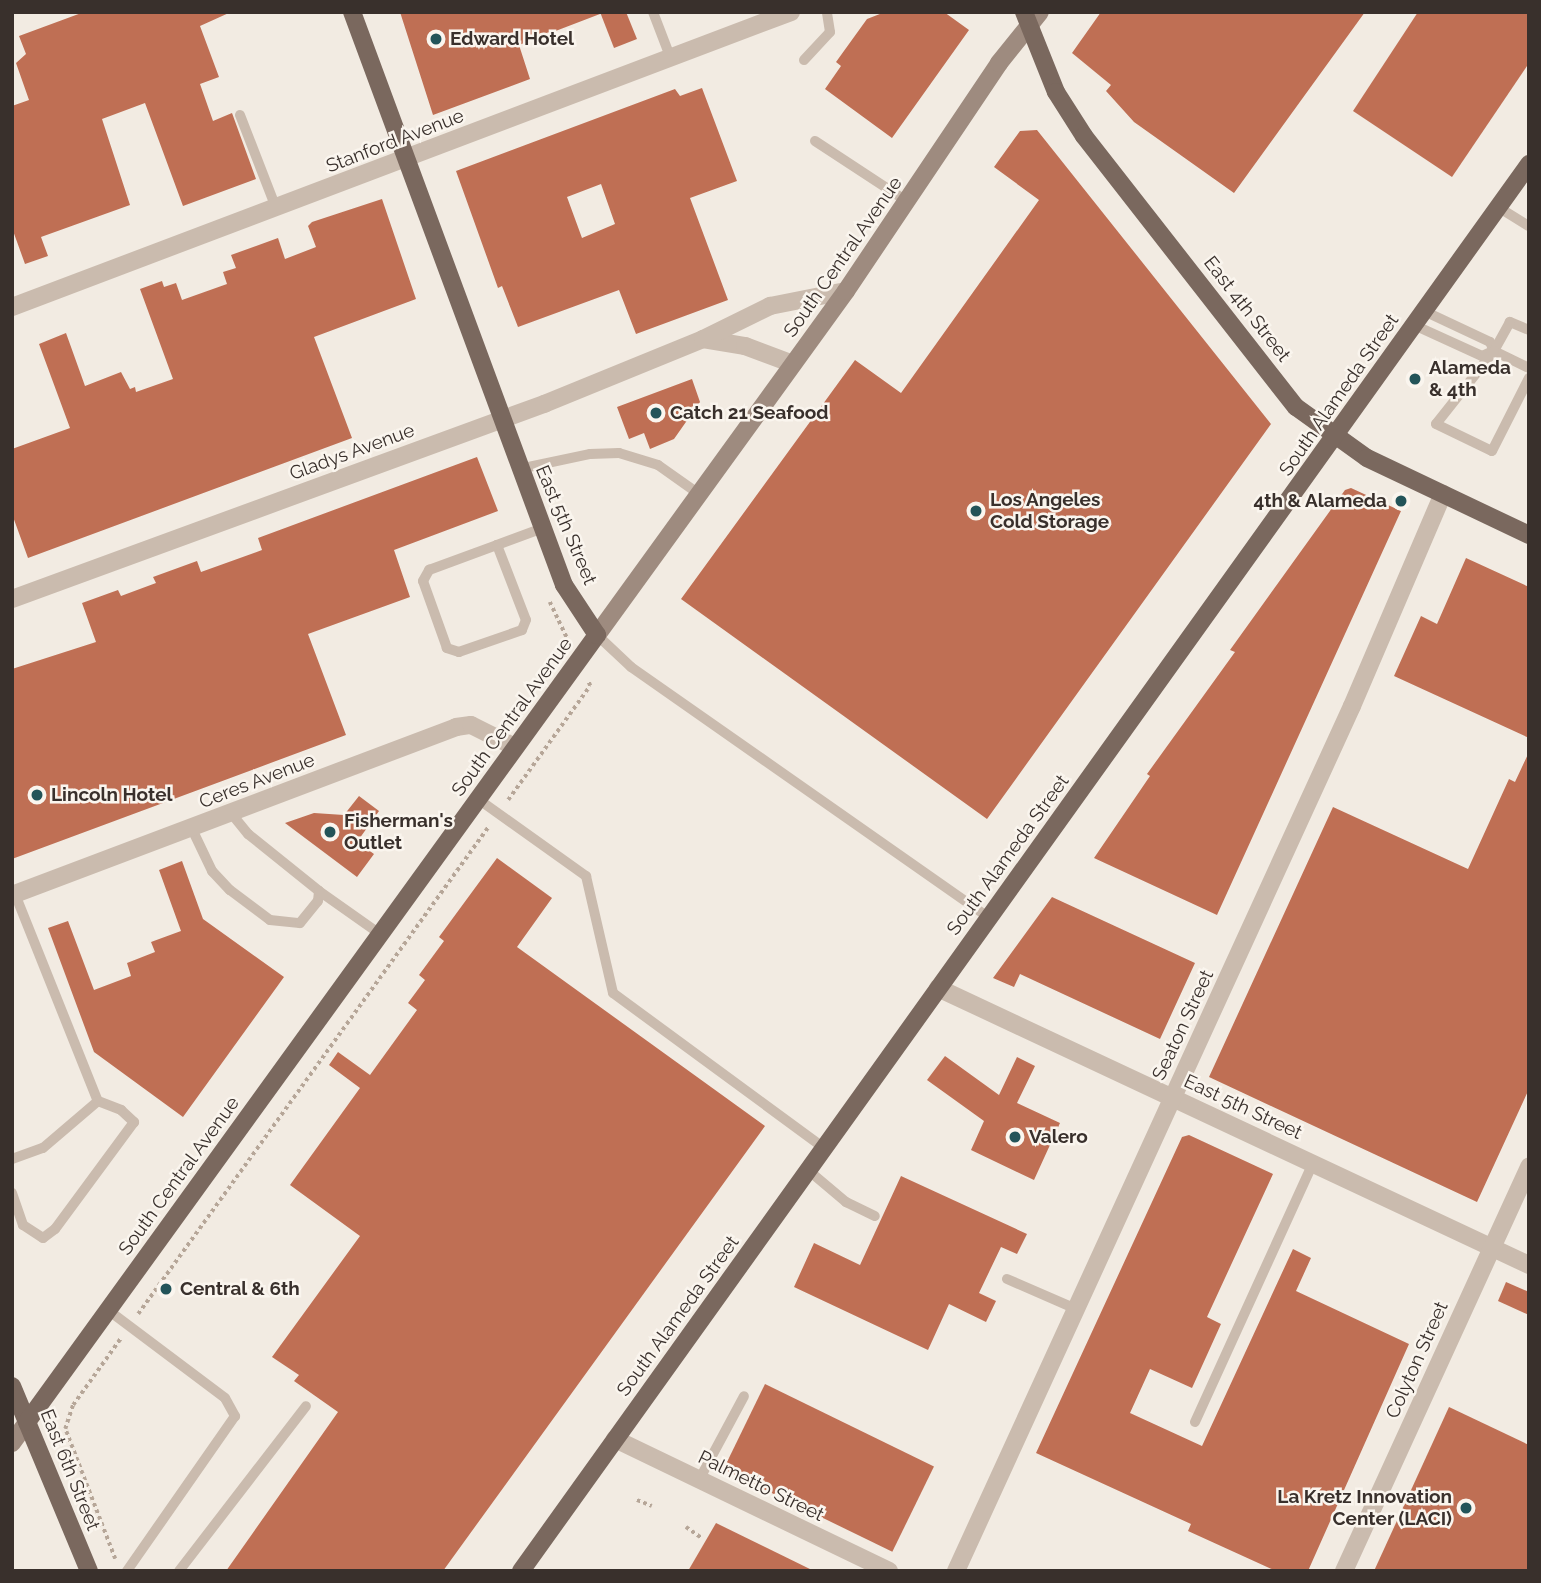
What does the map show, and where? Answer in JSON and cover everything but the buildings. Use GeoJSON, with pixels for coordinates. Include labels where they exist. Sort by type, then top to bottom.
{"type":"FeatureCollection","features":[{"type":"Feature","properties":{"kind":"main road","name":"East 5th Street"},"geometry":{"type":"LineString","coordinates":[[352,12],[500,420],[564,585],[597,635]]}},
{"type":"Feature","properties":{"kind":"main road","name":"South Central Avenue"},"geometry":{"type":"LineString","coordinates":[[12,1443],[846,291],[1031,17]]}},
{"type":"Feature","properties":{"kind":"main road","name":"East 4th Street"},"geometry":{"type":"LineString","coordinates":[[1031,17],[1056,92],[1083,136],[1296,407],[1335,438],[1529,536]]}},
{"type":"Feature","properties":{"kind":"main road","name":"South Alameda Street"},"geometry":{"type":"LineString","coordinates":[[521,1571],[1529,164]]}},
{"type":"Feature","properties":{"kind":"main road","name":"East 6th Street"},"geometry":{"type":"LineString","coordinates":[[12,1386],[89,1571]]}},
{"type":"Feature","properties":{"kind":"street","name":"Stanford Avenue"},"geometry":{"type":"LineString","coordinates":[[12,307],[791,12]]}},
{"type":"Feature","properties":{"kind":"street","name":"Gladys Avenue"},"geometry":{"type":"LineString","coordinates":[[12,599],[500,420],[703,339],[770,306],[846,291]]}},
{"type":"Feature","properties":{"kind":"street"},"geometry":{"type":"LineString","coordinates":[[703,339],[745,346],[793,364]]}},
{"type":"Feature","properties":{"kind":"street","name":"Seaton Street"},"geometry":{"type":"LineString","coordinates":[[956,1571],[1352,706],[1443,494]]}},
{"type":"Feature","properties":{"kind":"street","name":"Ceres Avenue"},"geometry":{"type":"LineString","coordinates":[[14,895],[456,727],[471,725],[515,747]]}},
{"type":"Feature","properties":{"kind":"street","name":"East 5th Street"},"geometry":{"type":"LineString","coordinates":[[938,988],[1529,1265]]}},
{"type":"Feature","properties":{"kind":"street","name":"Colyton Street"},"geometry":{"type":"LineString","coordinates":[[1344,1571],[1529,1166]]}},
{"type":"Feature","properties":{"kind":"street","name":"Palmetto Street"},"geometry":{"type":"LineString","coordinates":[[615,1439],[888,1571]]}},
{"type":"Feature","properties":{"kind":"lane"},"geometry":{"type":"LineString","coordinates":[[653,12],[670,59]]}},
{"type":"Feature","properties":{"kind":"lane"},"geometry":{"type":"LineString","coordinates":[[804,60],[830,32],[827,12]]}},
{"type":"Feature","properties":{"kind":"lane"},"geometry":{"type":"LineString","coordinates":[[240,115],[276,208]]}},
{"type":"Feature","properties":{"kind":"lane"},"geometry":{"type":"LineString","coordinates":[[815,141],[908,202]]}},
{"type":"Feature","properties":{"kind":"lane"},"geometry":{"type":"LineString","coordinates":[[1498,207],[1529,226]]}},
{"type":"Feature","properties":{"kind":"lane"},"geometry":{"type":"LineString","coordinates":[[1419,318],[1482,356],[1494,351]]}},
{"type":"Feature","properties":{"kind":"lane"},"geometry":{"type":"LineString","coordinates":[[1419,318],[1490,342],[1494,351],[1529,368]]}},
{"type":"Feature","properties":{"kind":"lane"},"geometry":{"type":"LineString","coordinates":[[1529,330],[1510,322],[1494,351],[1436,424],[1492,451],[1529,378]]}},
{"type":"Feature","properties":{"kind":"lane"},"geometry":{"type":"LineString","coordinates":[[519,469],[590,454],[619,453],[658,465],[699,494]]}},
{"type":"Feature","properties":{"kind":"lane"},"geometry":{"type":"LineString","coordinates":[[497,545],[526,620],[522,630],[459,652],[447,648],[423,582],[429,570],[543,528]]}},
{"type":"Feature","properties":{"kind":"lane","name":"East 5th Street"},"geometry":{"type":"LineString","coordinates":[[597,635],[631,667],[990,918]]}},
{"type":"Feature","properties":{"kind":"lane"},"geometry":{"type":"LineString","coordinates":[[478,799],[586,876],[613,993],[824,1148]]}},
{"type":"Feature","properties":{"kind":"lane"},"geometry":{"type":"LineString","coordinates":[[232,814],[248,834],[318,891],[380,934]]}},
{"type":"Feature","properties":{"kind":"lane"},"geometry":{"type":"LineString","coordinates":[[192,829],[212,871],[270,920],[299,923],[318,901],[318,891]]}},
{"type":"Feature","properties":{"kind":"lane"},"geometry":{"type":"LineString","coordinates":[[12,1193],[23,1225],[43,1238],[55,1229],[134,1122],[121,1110],[98,1101],[14,895]]}},
{"type":"Feature","properties":{"kind":"lane"},"geometry":{"type":"LineString","coordinates":[[12,1158],[43,1147],[98,1101]]}},
{"type":"Feature","properties":{"kind":"lane"},"geometry":{"type":"LineString","coordinates":[[1195,1422],[1313,1163]]}},
{"type":"Feature","properties":{"kind":"lane"},"geometry":{"type":"LineString","coordinates":[[808,1170],[846,1202],[875,1216]]}},
{"type":"Feature","properties":{"kind":"lane"},"geometry":{"type":"LineString","coordinates":[[1007,1279],[1076,1309]]}},
{"type":"Feature","properties":{"kind":"lane"},"geometry":{"type":"LineString","coordinates":[[108,1310],[225,1398],[235,1416],[127,1571]]}},
{"type":"Feature","properties":{"kind":"lane"},"geometry":{"type":"LineString","coordinates":[[699,1480],[744,1396]]}},
{"type":"Feature","properties":{"kind":"lane"},"geometry":{"type":"LineString","coordinates":[[179,1571],[306,1406]]}},
{"type":"Feature","properties":{"kind":"path"},"geometry":{"type":"LineString","coordinates":[[120,1571],[65,1429],[73,1405],[590,686]]}},
{"type":"Feature","properties":{"kind":"path"},"geometry":{"type":"LineString","coordinates":[[637,1500],[652,1506]]}},
{"type":"Feature","properties":{"kind":"path"},"geometry":{"type":"LineString","coordinates":[[686,1527],[702,1538]]}},
{"type":"Feature","properties":{"kind":"place","name":"Edward Hotel"},"geometry":{"type":"Point","coordinates":[436,39]}},
{"type":"Feature","properties":{"kind":"place","name":"Alameda & 4th"},"geometry":{"type":"Point","coordinates":[1415,379]}},
{"type":"Feature","properties":{"kind":"place","name":"Catch 21 Seafood"},"geometry":{"type":"Point","coordinates":[656,413]}},
{"type":"Feature","properties":{"kind":"place","name":"4th & Alameda"},"geometry":{"type":"Point","coordinates":[1401,501]}},
{"type":"Feature","properties":{"kind":"place","name":"Los Angeles Cold Storage"},"geometry":{"type":"Point","coordinates":[976,511]}},
{"type":"Feature","properties":{"kind":"place","name":"Lincoln Hotel"},"geometry":{"type":"Point","coordinates":[37,795]}},
{"type":"Feature","properties":{"kind":"place","name":"Fisherman's Outlet"},"geometry":{"type":"Point","coordinates":[330,832]}},
{"type":"Feature","properties":{"kind":"place","name":"Valero"},"geometry":{"type":"Point","coordinates":[1015,1137]}},
{"type":"Feature","properties":{"kind":"place","name":"Central & 6th"},"geometry":{"type":"Point","coordinates":[166,1289]}},
{"type":"Feature","properties":{"kind":"place","name":"La Kretz Innovation Center (LACI)"},"geometry":{"type":"Point","coordinates":[1466,1508]}}]}
